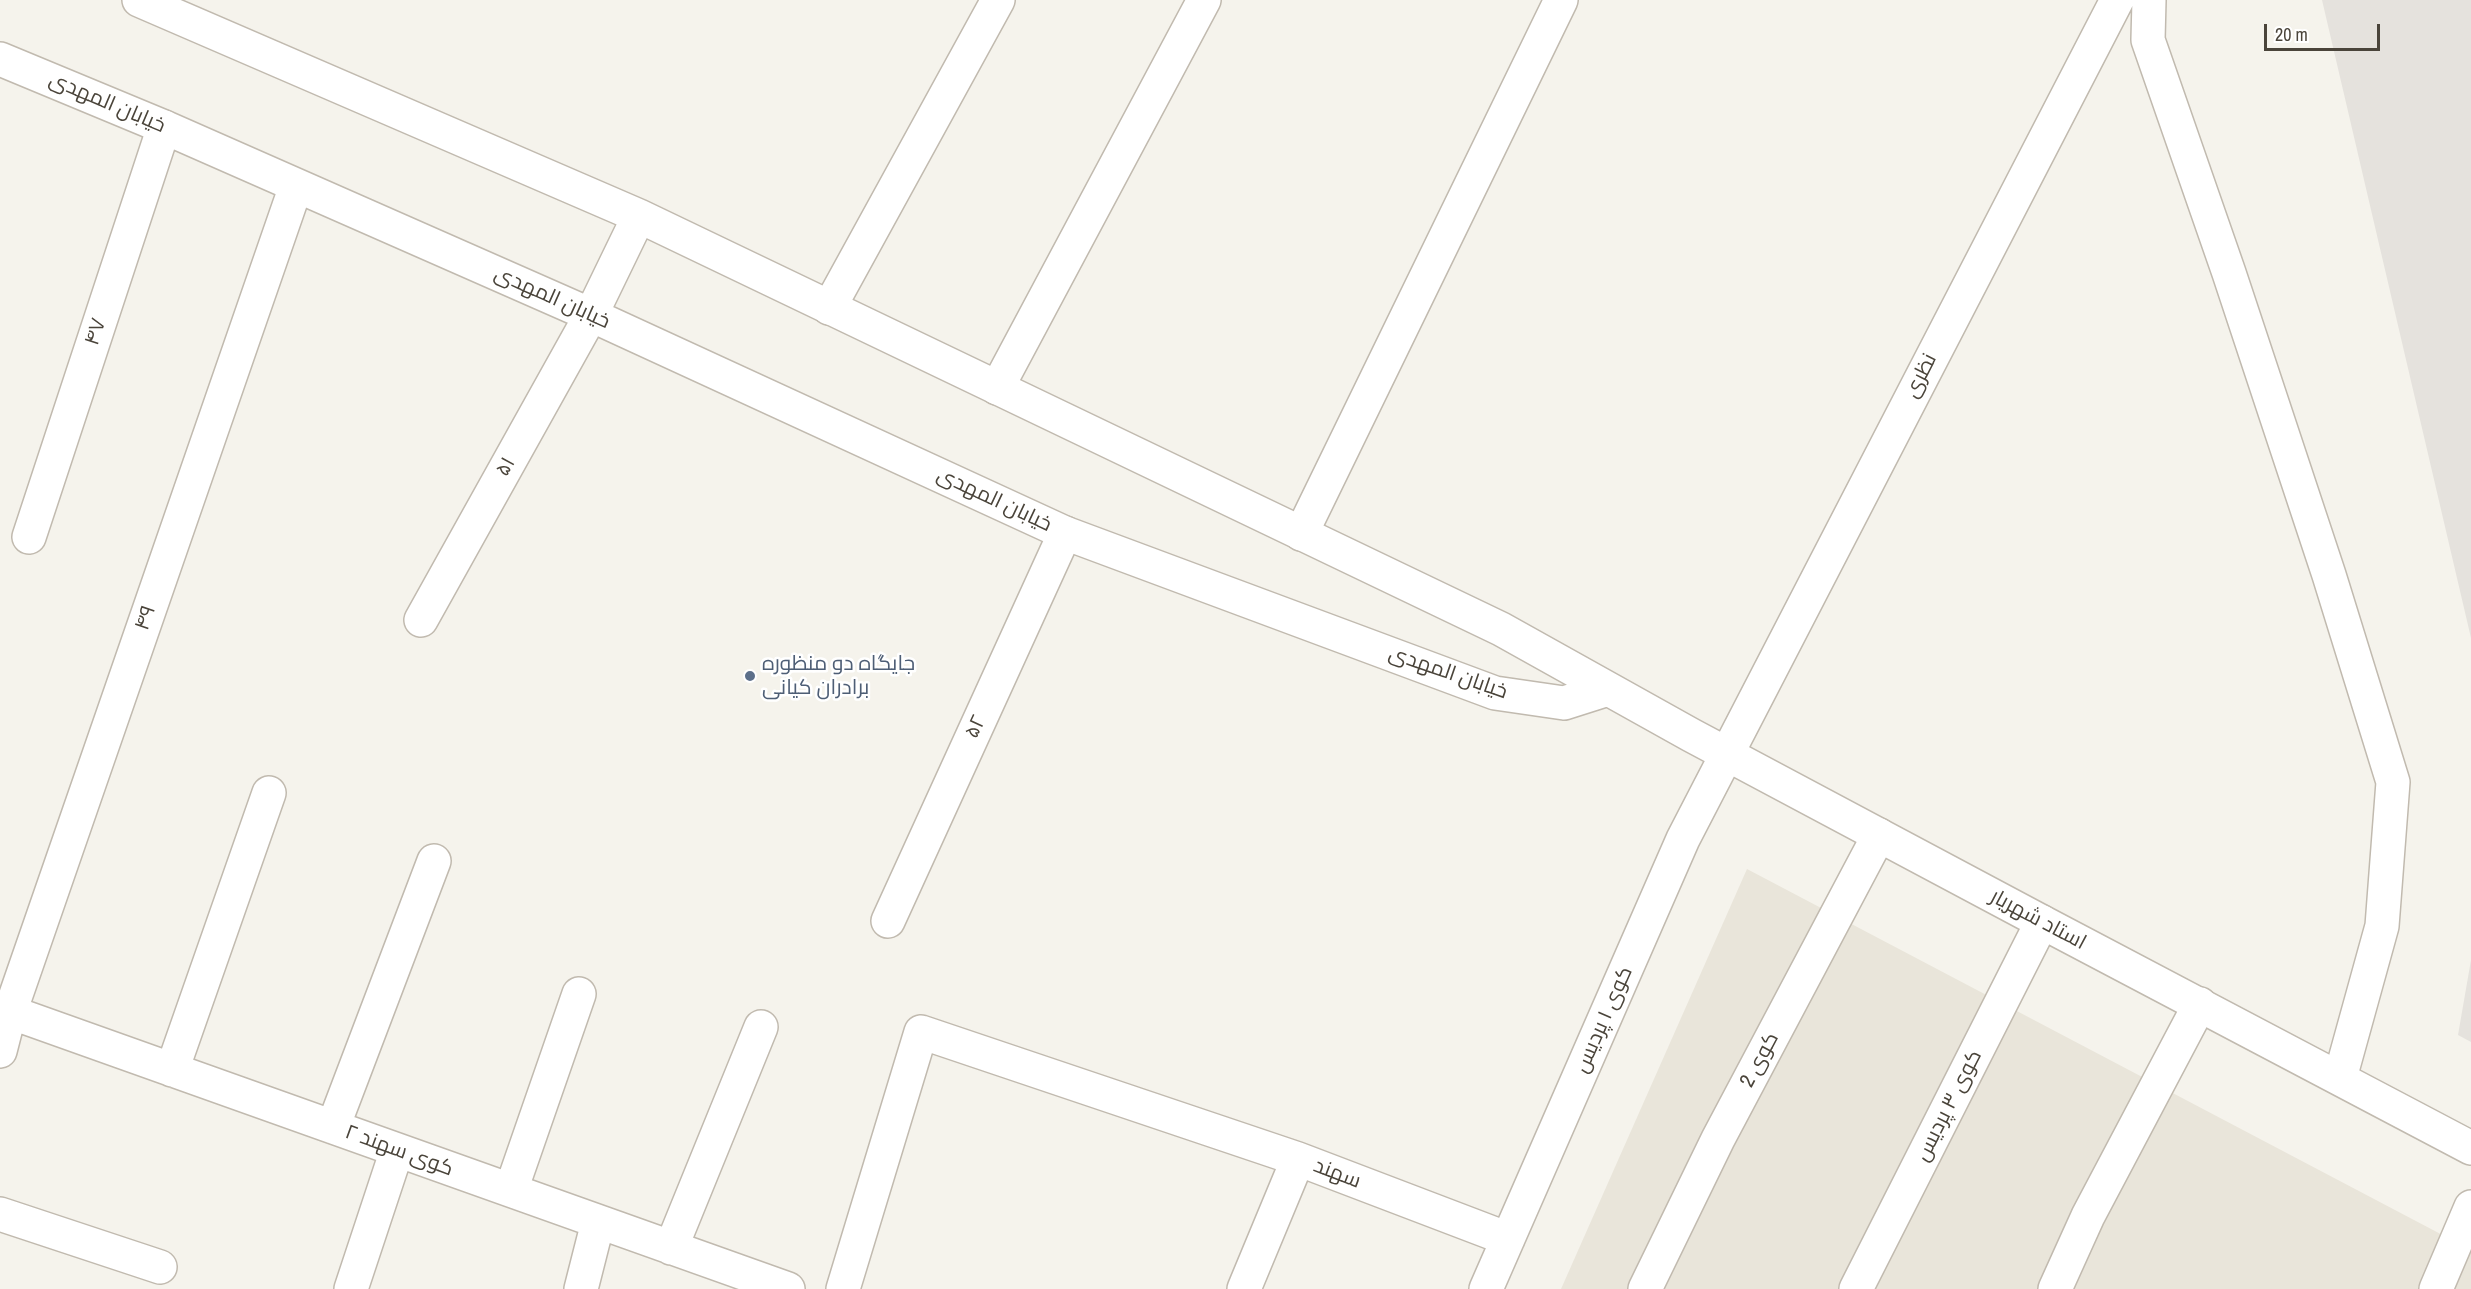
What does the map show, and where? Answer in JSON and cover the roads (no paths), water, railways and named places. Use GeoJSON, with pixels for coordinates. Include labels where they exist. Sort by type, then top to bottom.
{"type":"FeatureCollection","features":[{"type":"Feature","properties":{"kind":"street"},"geometry":{"type":"LineString","coordinates":[[139,0],[639,216],[1501,629],[1608,689]]}},
{"type":"Feature","properties":{"kind":"street"},"geometry":{"type":"LineString","coordinates":[[829,308],[998,0]]}},
{"type":"Feature","properties":{"kind":"street"},"geometry":{"type":"LineString","coordinates":[[997,388],[1204,0]]}},
{"type":"Feature","properties":{"kind":"street"},"geometry":{"type":"LineString","coordinates":[[1301,534],[1561,0]]}},
{"type":"Feature","properties":{"kind":"street","name":"نظری"},"geometry":{"type":"LineString","coordinates":[[1726,753],[2117,0]]}},
{"type":"Feature","properties":{"kind":"street"},"geometry":{"type":"LineString","coordinates":[[2150,0],[2148,40],[2325,563],[2393,782],[2382,927],[2340,1078]]}},
{"type":"Feature","properties":{"kind":"street","name":"خیابان المهدی"},"geometry":{"type":"LineString","coordinates":[[0,59],[164,127],[591,315],[1065,533],[1495,693],[1564,703],[1608,689]]}},
{"type":"Feature","properties":{"kind":"street","name":"۴۷"},"geometry":{"type":"LineString","coordinates":[[29,537],[164,127]]}},
{"type":"Feature","properties":{"kind":"street","name":"۴۹"},"geometry":{"type":"LineString","coordinates":[[0,1051],[10,1012],[296,186]]}},
{"type":"Feature","properties":{"kind":"street","name":"۵۱"},"geometry":{"type":"LineString","coordinates":[[421,620],[591,315],[639,216]]}},
{"type":"Feature","properties":{"kind":"street","name":"۵۲"},"geometry":{"type":"LineString","coordinates":[[888,921],[1065,533]]}},
{"type":"Feature","properties":{"kind":"street","name":"استاد شهریار"},"geometry":{"type":"LineString","coordinates":[[1608,689],[2042,922],[2471,1148]]}},
{"type":"Feature","properties":{"kind":"street","name":"کوی ۱ پردیس"},"geometry":{"type":"LineString","coordinates":[[1485,1289],[1683,839],[1726,753]]}},
{"type":"Feature","properties":{"kind":"street"},"geometry":{"type":"LineString","coordinates":[[172,1070],[269,793]]}},
{"type":"Feature","properties":{"kind":"street","name":"کوی 2"},"geometry":{"type":"LineString","coordinates":[[1645,1289],[1718,1139],[1879,835]]}},
{"type":"Feature","properties":{"kind":"street"},"geometry":{"type":"LineString","coordinates":[[333,1127],[434,861]]}},
{"type":"Feature","properties":{"kind":"street","name":"کوی ۳ پردیس"},"geometry":{"type":"LineString","coordinates":[[1857,1289],[2042,922]]}},
{"type":"Feature","properties":{"kind":"street"},"geometry":{"type":"LineString","coordinates":[[511,1190],[579,994]]}},
{"type":"Feature","properties":{"kind":"street"},"geometry":{"type":"LineString","coordinates":[[2055,1289],[2088,1216],[2200,1004]]}},
{"type":"Feature","properties":{"kind":"street","name":"کوی سهند ۲"},"geometry":{"type":"LineString","coordinates":[[10,1012],[788,1289]]}},
{"type":"Feature","properties":{"kind":"street"},"geometry":{"type":"LineString","coordinates":[[671,1248],[762,1027]]}},
{"type":"Feature","properties":{"kind":"street"},"geometry":{"type":"LineString","coordinates":[[843,1289],[921,1032],[1298,1159]]}},
{"type":"Feature","properties":{"kind":"street"},"geometry":{"type":"LineString","coordinates":[[351,1289],[397,1150]]}},
{"type":"Feature","properties":{"kind":"street","name":"سهند"},"geometry":{"type":"LineString","coordinates":[[1244,1289],[1298,1159],[1508,1239]]}},
{"type":"Feature","properties":{"kind":"street"},"geometry":{"type":"LineString","coordinates":[[2436,1289],[2471,1208]]}},
{"type":"Feature","properties":{"kind":"street"},"geometry":{"type":"LineString","coordinates":[[0,1214],[160,1267]]}},
{"type":"Feature","properties":{"kind":"street"},"geometry":{"type":"LineString","coordinates":[[581,1289],[598,1222]]}},
{"type":"Feature","properties":{"kind":"place","name":"جایگاه دو منظوره برادران کیانی"},"geometry":{"type":"Point","coordinates":[750,676]}}]}
